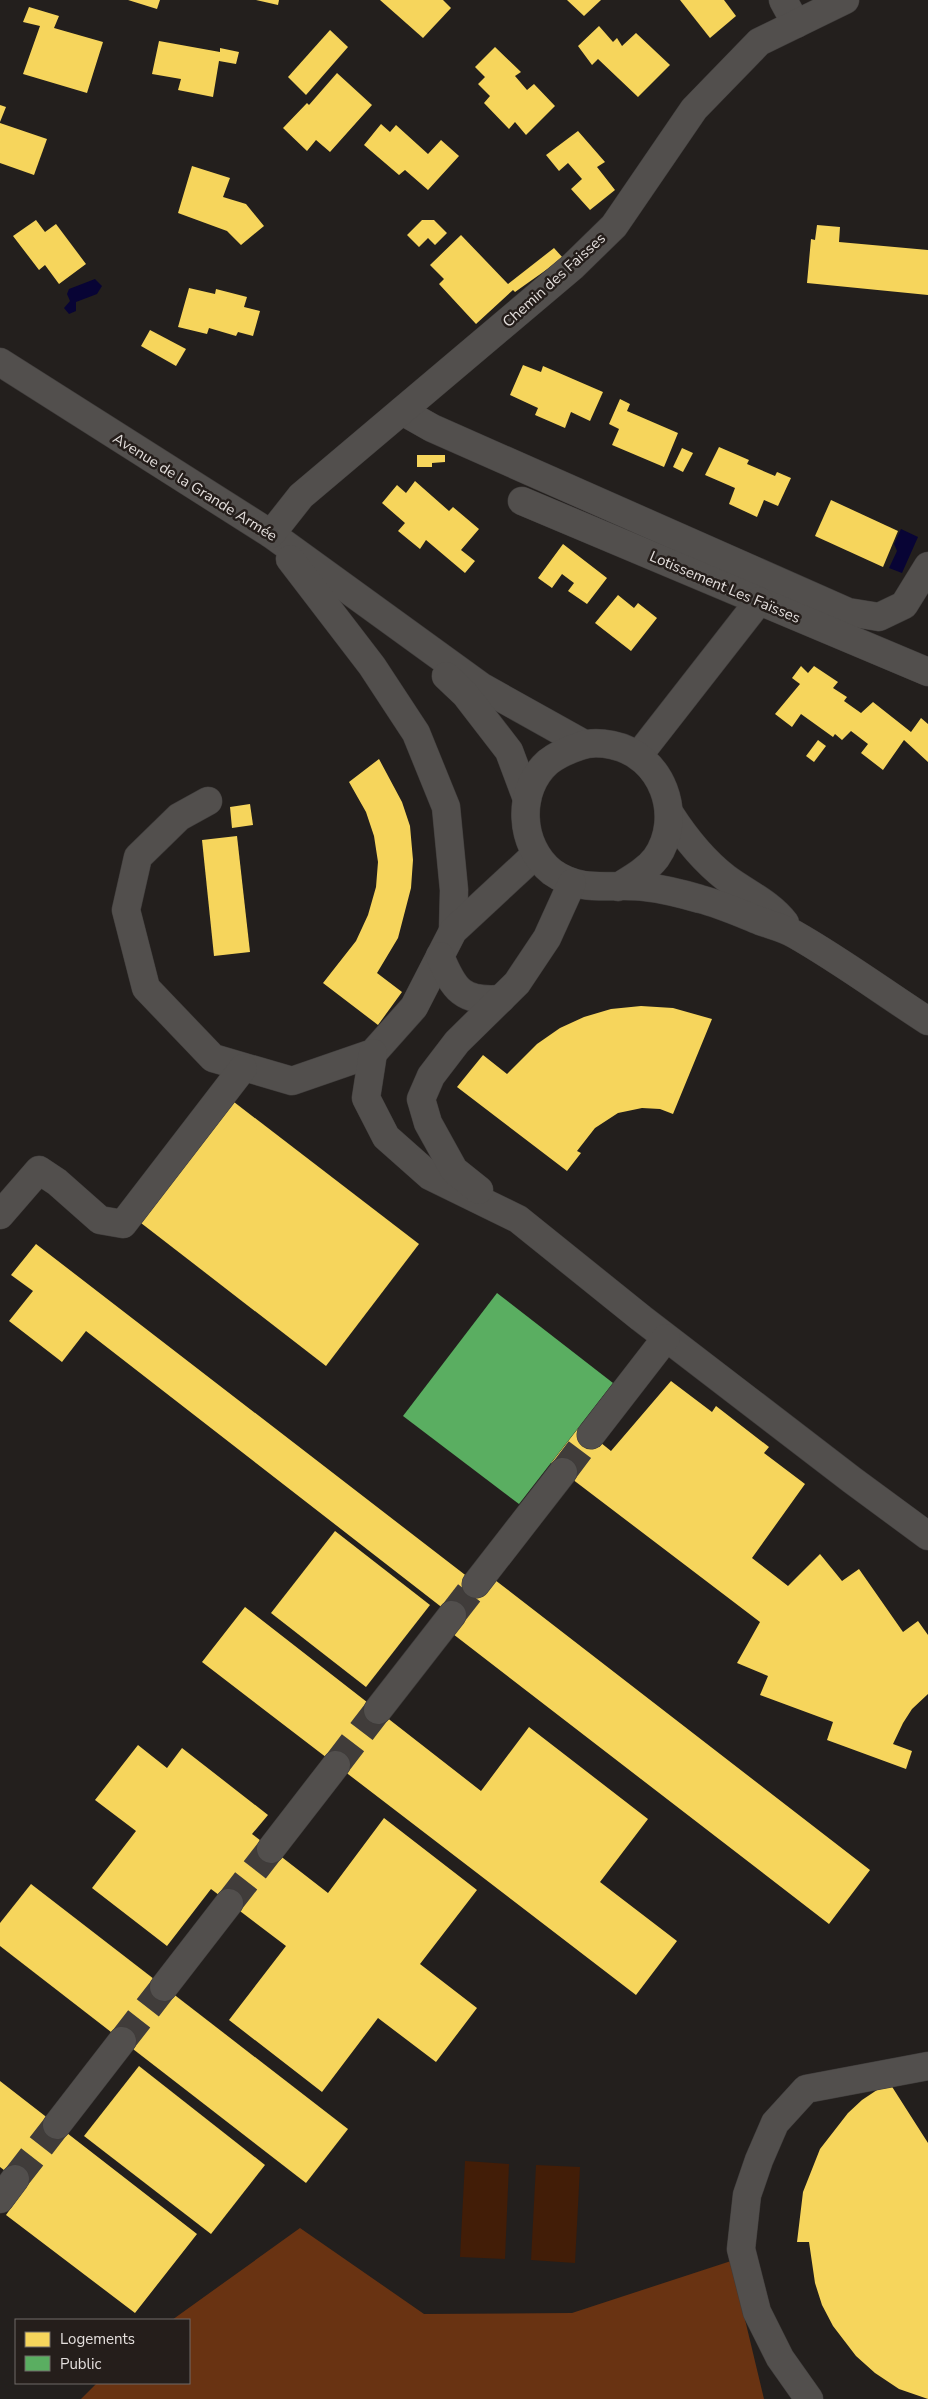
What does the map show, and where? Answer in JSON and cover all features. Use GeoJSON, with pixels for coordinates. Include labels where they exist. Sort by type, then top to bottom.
{"type":"FeatureCollection","features":[{"type":"Feature","properties":{"kind":"street"},"geometry":{"type":"LineString","coordinates":[[783,0],[796,24]]}},
{"type":"Feature","properties":{"kind":"street","name":"Chemin des Faisses"},"geometry":{"type":"LineString","coordinates":[[271,534],[300,496],[572,268],[614,226],[694,109],[759,42],[845,0]]}},
{"type":"Feature","properties":{"kind":"street","name":"Avenue de la Grande Armée"},"geometry":{"type":"LineString","coordinates":[[0,362],[271,534],[482,687],[584,744]]}},
{"type":"Feature","properties":{"kind":"street"},"geometry":{"type":"LineString","coordinates":[[402,411],[432,428],[848,612],[879,617],[904,605],[928,566]]}},
{"type":"Feature","properties":{"kind":"street","name":"Lotissement Les Faïsses"},"geometry":{"type":"LineString","coordinates":[[522,501],[928,672]]}},
{"type":"Feature","properties":{"kind":"street"},"geometry":{"type":"LineString","coordinates":[[271,534],[372,666],[416,733],[446,807],[454,890],[453,931]]}},
{"type":"Feature","properties":{"kind":"street"},"geometry":{"type":"LineString","coordinates":[[638,756],[759,601]]}},
{"type":"Feature","properties":{"kind":"street","name":"Avenue de la Grande Armée"},"geometry":{"type":"LineString","coordinates":[[386,618],[476,708],[509,751],[527,799]]}},
{"type":"Feature","properties":{"kind":"street"},"geometry":{"type":"LineString","coordinates":[[618,887],[638,875],[655,858],[666,838],[670,814],[666,792],[655,772],[638,756],[622,747],[584,744],[564,751],[547,763],[534,780],[527,799],[525,818],[528,837],[536,854],[552,871],[572,883],[594,888],[645,887],[699,898],[792,932],[928,1021]]}},
{"type":"Feature","properties":{"kind":"street"},"geometry":{"type":"LineString","coordinates":[[208,801],[179,817],[138,857],[126,910],[146,988],[213,1058],[292,1081],[373,1053],[414,1007],[453,931],[536,854]]}},
{"type":"Feature","properties":{"kind":"street"},"geometry":{"type":"LineString","coordinates":[[670,814],[701,857],[727,879],[764,903],[780,917],[792,932]]}},
{"type":"Feature","properties":{"kind":"street"},"geometry":{"type":"LineString","coordinates":[[572,883],[547,938],[517,983],[457,1042],[431,1076],[421,1099],[428,1123],[454,1170],[666,1338],[928,1536]]}},
{"type":"Feature","properties":{"kind":"street"},"geometry":{"type":"LineString","coordinates":[[440,956],[449,979],[463,994],[482,1000],[501,999]]}},
{"type":"Feature","properties":{"kind":"street"},"geometry":{"type":"LineString","coordinates":[[373,1053],[366,1098],[386,1137],[430,1176],[518,1219]]}},
{"type":"Feature","properties":{"kind":"street"},"geometry":{"type":"LineString","coordinates":[[0,1215],[40,1170],[57,1182],[100,1220],[123,1224],[243,1068]]}},
{"type":"Feature","properties":{"kind":"street"},"geometry":{"type":"LineString","coordinates":[[591,1435],[666,1338]]}},
{"type":"Feature","properties":{"kind":"street"},"geometry":{"type":"LineString","coordinates":[[476,1584],[563,1472]]}},
{"type":"Feature","properties":{"kind":"street"},"geometry":{"type":"LineString","coordinates":[[378,1710],[452,1615]]}},
{"type":"Feature","properties":{"kind":"street"},"geometry":{"type":"LineString","coordinates":[[271,1849],[336,1765]]}},
{"type":"Feature","properties":{"kind":"street"},"geometry":{"type":"LineString","coordinates":[[164,1987],[229,1903]]}},
{"type":"Feature","properties":{"kind":"street"},"geometry":{"type":"LineString","coordinates":[[57,2125],[122,2041]]}},
{"type":"Feature","properties":{"kind":"street"},"geometry":{"type":"LineString","coordinates":[[809,2399],[780,2358],[757,2312],[741,2249],[747,2195],[756,2168],[775,2122],[806,2090],[928,2066]]}},
{"type":"Feature","properties":{"kind":"shaded area"},"geometry":{"type":"Polygon","coordinates":[[[95,279],[102,286],[97,294],[76,302],[76,311],[69,314],[64,308],[70,301],[67,294],[69,289],[95,279]]]}},
{"type":"Feature","properties":{"kind":"shaded area"},"geometry":{"type":"Polygon","coordinates":[[[901,529],[918,537],[902,573],[889,568],[897,551],[894,544],[901,529]]]}},
{"type":"Feature","properties":{"kind":"shaded area"},"geometry":{"type":"Polygon","coordinates":[[[465,2161],[509,2164],[505,2259],[460,2257],[465,2161]]]}},
{"type":"Feature","properties":{"kind":"shaded area"},"geometry":{"type":"Polygon","coordinates":[[[536,2165],[580,2167],[575,2263],[531,2260],[536,2165]]]}},
{"type":"Feature","properties":{"kind":"shaded area"},"geometry":{"type":"Polygon","coordinates":[[[300,2228],[424,2314],[572,2313],[731,2261],[764,2399],[81,2399],[96,2384],[190,2384],[190,2319],[173,2319],[300,2228]]]}},
{"type":"Feature","properties":{"kind":"building: Logements"},"geometry":{"type":"Polygon","coordinates":[[[128,0],[160,0],[157,9],[128,0]]]}},
{"type":"Feature","properties":{"kind":"building: Logements"},"geometry":{"type":"Polygon","coordinates":[[[256,0],[279,0],[278,5],[256,0]]]}},
{"type":"Feature","properties":{"kind":"building: Logements"},"geometry":{"type":"Polygon","coordinates":[[[380,0],[443,0],[451,8],[423,38],[380,0]]]}},
{"type":"Feature","properties":{"kind":"building: Logements"},"geometry":{"type":"Polygon","coordinates":[[[567,0],[601,0],[584,16],[567,0]]]}},
{"type":"Feature","properties":{"kind":"building: Logements"},"geometry":{"type":"Polygon","coordinates":[[[680,0],[724,0],[736,16],[710,38],[680,0]]]}},
{"type":"Feature","properties":{"kind":"building: Logements"},"geometry":{"type":"Polygon","coordinates":[[[29,7],[59,16],[54,28],[103,42],[87,93],[23,74],[40,26],[23,22],[29,7]]]}},
{"type":"Feature","properties":{"kind":"building: Logements"},"geometry":{"type":"Polygon","coordinates":[[[599,26],[613,42],[617,38],[622,46],[636,33],[670,65],[638,97],[598,59],[592,65],[578,46],[599,26]]]}},
{"type":"Feature","properties":{"kind":"building: Logements"},"geometry":{"type":"Polygon","coordinates":[[[330,30],[348,47],[306,95],[288,77],[330,30]]]}},
{"type":"Feature","properties":{"kind":"building: Logements"},"geometry":{"type":"Polygon","coordinates":[[[159,41],[220,52],[220,48],[239,52],[236,64],[219,61],[213,97],[178,90],[181,79],[152,74],[159,41]]]}},
{"type":"Feature","properties":{"kind":"building: Logements"},"geometry":{"type":"Polygon","coordinates":[[[495,47],[521,72],[515,76],[527,90],[534,84],[555,106],[526,135],[515,122],[509,129],[484,103],[490,96],[478,84],[485,77],[475,67],[495,47]]]}},
{"type":"Feature","properties":{"kind":"building: Logements"},"geometry":{"type":"Polygon","coordinates":[[[337,73],[372,105],[330,152],[316,140],[307,151],[283,128],[307,103],[309,105],[337,73]]]}},
{"type":"Feature","properties":{"kind":"building: Logements"},"geometry":{"type":"Polygon","coordinates":[[[0,105],[6,107],[0,122],[0,105]]]}},
{"type":"Feature","properties":{"kind":"building: Logements"},"geometry":{"type":"Polygon","coordinates":[[[0,123],[47,139],[34,175],[0,163],[0,123]]]}},
{"type":"Feature","properties":{"kind":"building: Logements"},"geometry":{"type":"Polygon","coordinates":[[[381,124],[390,132],[396,125],[428,154],[441,140],[459,156],[428,190],[405,170],[399,175],[364,145],[381,124]]]}},
{"type":"Feature","properties":{"kind":"building: Logements"},"geometry":{"type":"Polygon","coordinates":[[[578,131],[605,162],[597,167],[615,190],[590,210],[571,189],[582,179],[568,163],[559,171],[546,155],[578,131]]]}},
{"type":"Feature","properties":{"kind":"building: Logements"},"geometry":{"type":"Polygon","coordinates":[[[192,166],[230,178],[223,197],[246,204],[264,226],[241,245],[227,231],[178,213],[192,166]]]}},
{"type":"Feature","properties":{"kind":"building: Logements"},"geometry":{"type":"Polygon","coordinates":[[[36,220],[45,232],[56,224],[86,264],[59,284],[45,265],[39,270],[13,236],[36,220]]]}},
{"type":"Feature","properties":{"kind":"building: Logements"},"geometry":{"type":"Polygon","coordinates":[[[422,220],[434,220],[447,233],[435,245],[428,238],[419,247],[407,235],[422,220]]]}},
{"type":"Feature","properties":{"kind":"building: Logements"},"geometry":{"type":"Polygon","coordinates":[[[817,225],[840,227],[839,242],[928,250],[928,295],[807,283],[811,239],[815,240],[817,225]]]}},
{"type":"Feature","properties":{"kind":"building: Logements"},"geometry":{"type":"Polygon","coordinates":[[[461,235],[508,284],[554,248],[563,258],[515,292],[513,290],[476,324],[439,284],[444,279],[430,265],[461,235]]]}},
{"type":"Feature","properties":{"kind":"building: Logements"},"geometry":{"type":"Polygon","coordinates":[[[189,288],[215,294],[216,289],[247,297],[244,307],[260,311],[253,336],[238,332],[236,336],[209,328],[207,334],[178,327],[189,288]]]}},
{"type":"Feature","properties":{"kind":"building: Logements"},"geometry":{"type":"Polygon","coordinates":[[[150,330],[186,349],[176,366],[141,346],[150,330]]]}},
{"type":"Feature","properties":{"kind":"building: Logements"},"geometry":{"type":"Polygon","coordinates":[[[523,365],[541,372],[543,366],[603,392],[590,421],[571,412],[565,428],[535,415],[538,408],[510,395],[523,365]]]}},
{"type":"Feature","properties":{"kind":"building: Logements"},"geometry":{"type":"Polygon","coordinates":[[[620,399],[630,404],[627,411],[678,433],[664,467],[612,445],[619,429],[609,424],[620,399]]]}},
{"type":"Feature","properties":{"kind":"building: Logements"},"geometry":{"type":"Polygon","coordinates":[[[719,447],[749,460],[747,464],[775,476],[777,472],[791,478],[778,506],[764,500],[757,517],[729,504],[735,488],[705,475],[719,447]]]}},
{"type":"Feature","properties":{"kind":"building: Logements"},"geometry":{"type":"Polygon","coordinates":[[[682,448],[693,453],[683,472],[673,467],[682,448]]]}},
{"type":"Feature","properties":{"kind":"building: Logements"},"geometry":{"type":"Polygon","coordinates":[[[417,455],[445,455],[445,462],[432,463],[432,467],[417,467],[417,455]]]}},
{"type":"Feature","properties":{"kind":"building: Logements"},"geometry":{"type":"Polygon","coordinates":[[[415,481],[449,511],[453,507],[479,529],[461,550],[475,561],[465,573],[426,540],[420,549],[398,531],[405,523],[382,503],[397,485],[406,493],[415,481]]]}},
{"type":"Feature","properties":{"kind":"building: Logements"},"geometry":{"type":"Polygon","coordinates":[[[831,500],[898,531],[883,567],[815,536],[831,500]]]}},
{"type":"Feature","properties":{"kind":"building: Logements"},"geometry":{"type":"Polygon","coordinates":[[[563,544],[607,578],[587,604],[568,591],[574,583],[562,574],[552,588],[538,578],[563,544]]]}},
{"type":"Feature","properties":{"kind":"building: Logements"},"geometry":{"type":"Polygon","coordinates":[[[618,595],[634,608],[638,603],[657,618],[631,651],[595,623],[618,595]]]}},
{"type":"Feature","properties":{"kind":"building: Logements"},"geometry":{"type":"Polygon","coordinates":[[[801,666],[808,673],[814,666],[838,682],[833,688],[847,697],[844,701],[861,713],[873,702],[911,732],[921,718],[928,724],[928,762],[904,740],[883,770],[861,753],[868,744],[851,731],[842,740],[835,734],[833,737],[801,714],[792,727],[775,714],[800,684],[792,678],[801,666]]]}},
{"type":"Feature","properties":{"kind":"building: Logements"},"geometry":{"type":"Polygon","coordinates":[[[818,740],[826,746],[814,762],[806,756],[818,740]]]}},
{"type":"Feature","properties":{"kind":"building: Logements"},"geometry":{"type":"Polygon","coordinates":[[[379,759],[402,802],[410,826],[413,860],[411,888],[398,938],[377,973],[402,992],[378,1025],[323,983],[356,941],[368,915],[376,887],[378,862],[374,836],[366,812],[349,782],[379,759]]]}},
{"type":"Feature","properties":{"kind":"building: Logements"},"geometry":{"type":"Polygon","coordinates":[[[250,804],[253,825],[232,828],[230,807],[250,804]]]}},
{"type":"Feature","properties":{"kind":"building: Logements"},"geometry":{"type":"Polygon","coordinates":[[[237,836],[250,952],[214,956],[202,840],[237,836]]]}},
{"type":"Feature","properties":{"kind":"building: Logements"},"geometry":{"type":"Polygon","coordinates":[[[641,1006],[673,1008],[712,1019],[673,1114],[660,1109],[642,1108],[618,1113],[595,1128],[577,1151],[581,1153],[567,1171],[457,1087],[483,1055],[507,1074],[537,1044],[560,1028],[584,1017],[611,1009],[641,1006]]]}},
{"type":"Feature","properties":{"kind":"building: Logements"},"geometry":{"type":"Polygon","coordinates":[[[234,1102],[419,1244],[326,1366],[141,1223],[234,1102]]]}},
{"type":"Feature","properties":{"kind":"building: Logements"},"geometry":{"type":"Polygon","coordinates":[[[36,1244],[486,1591],[495,1580],[870,1870],[829,1924],[453,1634],[462,1623],[86,1331],[62,1362],[9,1321],[33,1291],[11,1275],[36,1244]]]}},
{"type":"Feature","properties":{"kind":"building: Logements"},"geometry":{"type":"Polygon","coordinates":[[[671,1381],[712,1412],[716,1406],[769,1447],[764,1453],[805,1484],[752,1558],[788,1586],[820,1554],[842,1581],[859,1569],[903,1632],[918,1621],[928,1635],[928,1694],[912,1709],[893,1744],[912,1751],[906,1769],[827,1740],[833,1722],[760,1695],[768,1676],[737,1663],[760,1622],[551,1463],[580,1426],[611,1451],[671,1381]]]}},
{"type":"Feature","properties":{"kind":"building: Logements"},"geometry":{"type":"Polygon","coordinates":[[[335,1531],[430,1605],[366,1687],[271,1613],[335,1531]]]}},
{"type":"Feature","properties":{"kind":"building: Logements"},"geometry":{"type":"Polygon","coordinates":[[[245,1607],[481,1791],[529,1727],[648,1819],[600,1882],[677,1941],[636,1995],[202,1662],[245,1607]]]}},
{"type":"Feature","properties":{"kind":"building: Logements"},"geometry":{"type":"Polygon","coordinates":[[[138,1745],[167,1768],[182,1748],[268,1815],[252,1834],[328,1893],[384,1818],[477,1890],[420,1964],[477,2008],[436,2062],[378,2018],[322,2092],[229,2020],[286,1946],[211,1889],[167,1946],[92,1888],[136,1831],[95,1800],[138,1745]]]}},
{"type":"Feature","properties":{"kind":"building: Logements"},"geometry":{"type":"Polygon","coordinates":[[[31,1884],[348,2129],[306,2183],[0,1946],[0,1923],[31,1884]]]}},
{"type":"Feature","properties":{"kind":"building: Logements"},"geometry":{"type":"Polygon","coordinates":[[[139,2066],[265,2165],[211,2234],[84,2136],[139,2066]]]}},
{"type":"Feature","properties":{"kind":"building: Logements"},"geometry":{"type":"Polygon","coordinates":[[[0,2081],[197,2234],[135,2313],[6,2215],[26,2187],[0,2167],[0,2081]]]}},
{"type":"Feature","properties":{"kind":"building: Logements"},"geometry":{"type":"Polygon","coordinates":[[[889,2082],[928,2143],[928,2399],[899,2389],[875,2373],[856,2356],[833,2326],[822,2305],[815,2283],[809,2242],[797,2242],[803,2192],[820,2149],[848,2113],[862,2100],[889,2082]]]}},
{"type":"Feature","properties":{"kind":"building: Public"},"geometry":{"type":"Polygon","coordinates":[[[497,1293],[613,1383],[519,1504],[403,1416],[497,1293]]]}},
{"type":"Feature","properties":{"kind":"tunnel"},"geometry":{"type":"LineString","coordinates":[[563,1472],[591,1435]]}},
{"type":"Feature","properties":{"kind":"tunnel"},"geometry":{"type":"LineString","coordinates":[[452,1615],[476,1584]]}},
{"type":"Feature","properties":{"kind":"tunnel"},"geometry":{"type":"LineString","coordinates":[[336,1765],[378,1710]]}},
{"type":"Feature","properties":{"kind":"tunnel"},"geometry":{"type":"LineString","coordinates":[[229,1903],[271,1849]]}},
{"type":"Feature","properties":{"kind":"tunnel"},"geometry":{"type":"LineString","coordinates":[[122,2041],[164,1987]]}},
{"type":"Feature","properties":{"kind":"tunnel"},"geometry":{"type":"LineString","coordinates":[[15,2179],[57,2125]]}}]}
